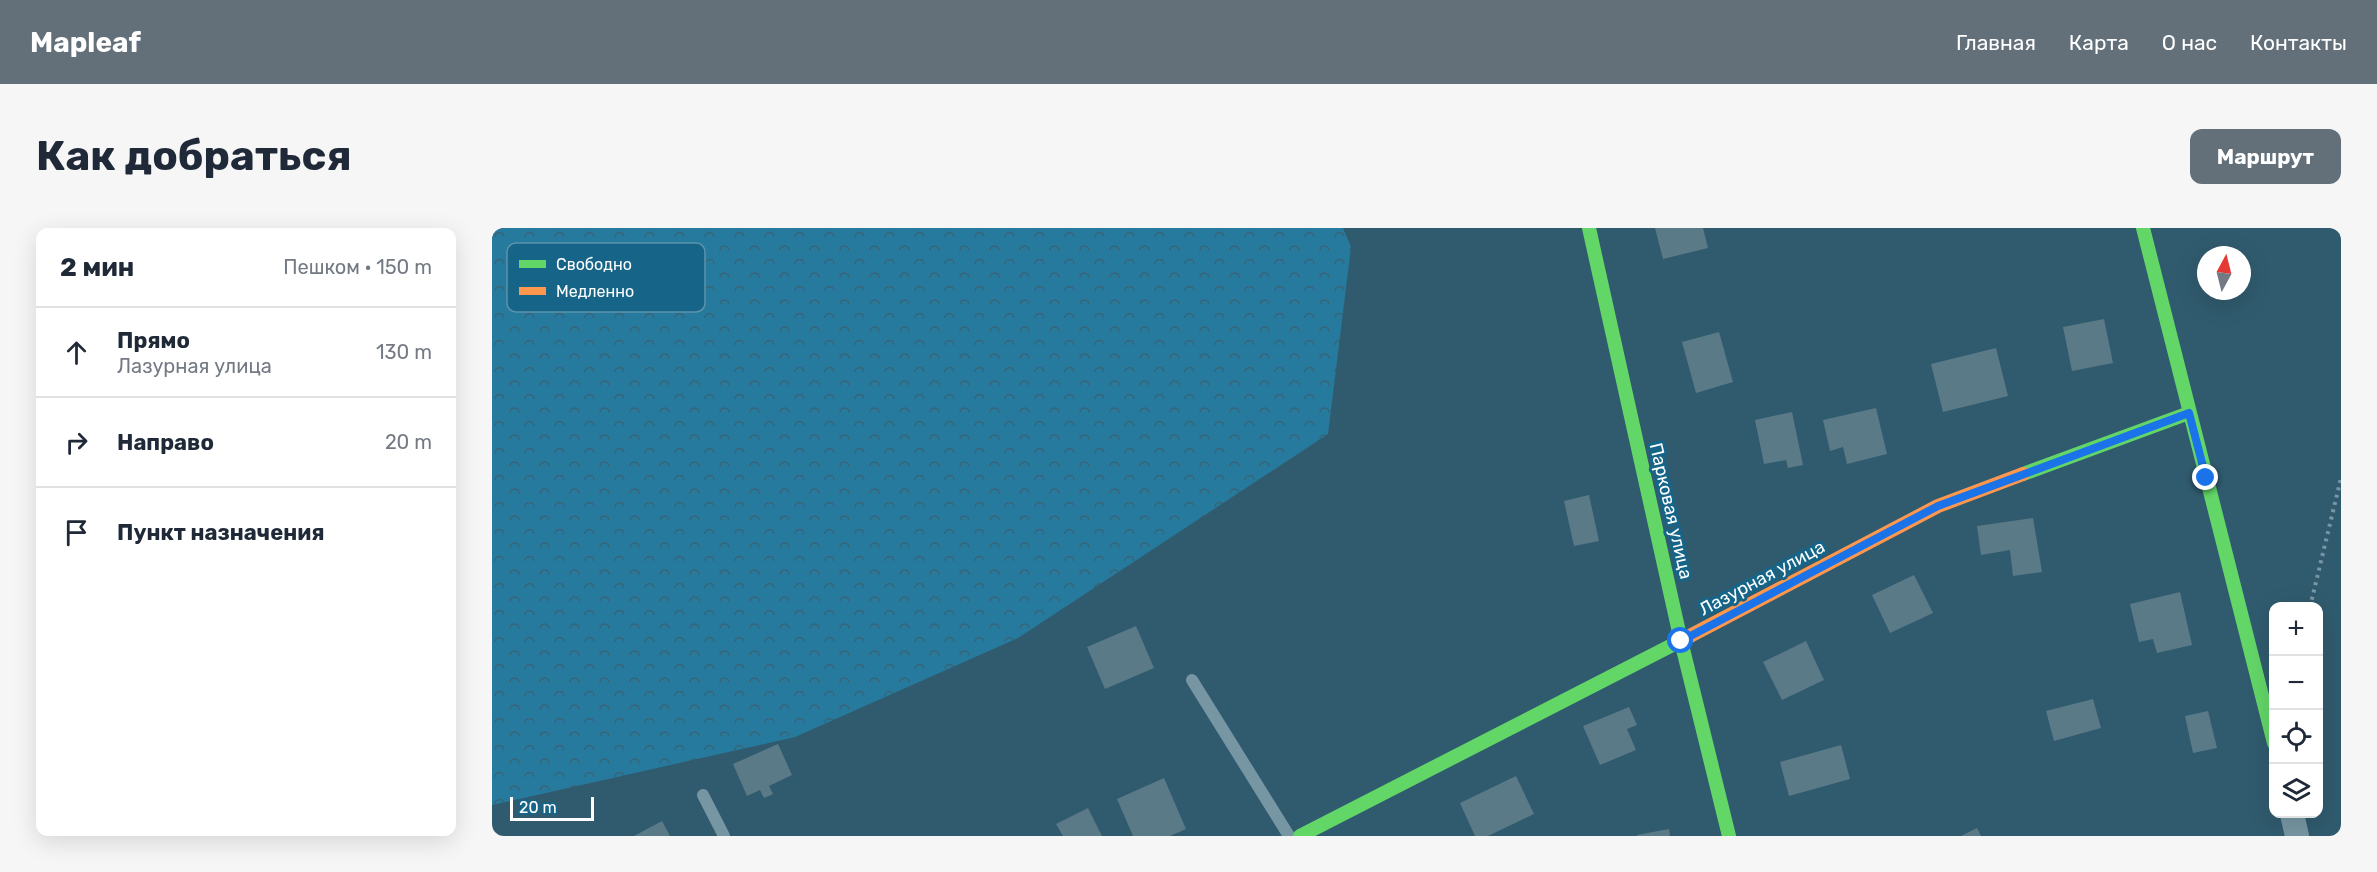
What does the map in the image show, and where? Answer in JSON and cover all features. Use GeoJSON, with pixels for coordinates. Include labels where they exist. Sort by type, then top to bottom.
{"type":"FeatureCollection","features":[{"type":"Feature","properties":{"kind":"street","name":"Парковая улица"},"geometry":{"type":"LineString","coordinates":[[1589,228],[1681,641],[1729,836]]}},
{"type":"Feature","properties":{"kind":"street"},"geometry":{"type":"LineString","coordinates":[[2143,228],[2269,724]]}},
{"type":"Feature","properties":{"kind":"street","name":"Лазурная улица"},"geometry":{"type":"LineString","coordinates":[[1300,836],[1681,641],[1938,506],[2189,413]]}},
{"type":"Feature","properties":{"kind":"street"},"geometry":{"type":"LineString","coordinates":[[2293,818],[2297,836]]}},
{"type":"Feature","properties":{"kind":"lane"},"geometry":{"type":"LineString","coordinates":[[1192,680],[1289,836]]}},
{"type":"Feature","properties":{"kind":"lane"},"geometry":{"type":"LineString","coordinates":[[704,795],[724,836]]}},
{"type":"Feature","properties":{"kind":"path"},"geometry":{"type":"LineString","coordinates":[[2311,602],[2341,478]]}},
{"type":"Feature","properties":{"kind":"green space"},"geometry":{"type":"Polygon","coordinates":[[[492,228],[1343,228],[1351,247],[1328,434],[1018,638],[795,737],[492,805],[492,228]]]}},
{"type":"Feature","properties":{"kind":"building"},"geometry":{"type":"Polygon","coordinates":[[[1655,228],[1703,228],[1708,248],[1663,259],[1655,228]]]}},
{"type":"Feature","properties":{"kind":"building"},"geometry":{"type":"Polygon","coordinates":[[[2104,319],[2113,363],[2072,371],[2063,327],[2104,319]]]}},
{"type":"Feature","properties":{"kind":"building"},"geometry":{"type":"Polygon","coordinates":[[[1719,332],[1733,382],[1696,393],[1682,342],[1719,332]]]}},
{"type":"Feature","properties":{"kind":"building"},"geometry":{"type":"Polygon","coordinates":[[[1996,348],[2008,396],[1943,412],[1931,364],[1996,348]]]}},
{"type":"Feature","properties":{"kind":"building"},"geometry":{"type":"Polygon","coordinates":[[[1876,408],[1887,454],[1847,464],[1843,447],[1830,451],[1823,420],[1876,408]]]}},
{"type":"Feature","properties":{"kind":"building"},"geometry":{"type":"Polygon","coordinates":[[[1792,412],[1803,465],[1788,468],[1786,460],[1764,464],[1755,420],[1792,412]]]}},
{"type":"Feature","properties":{"kind":"building"},"geometry":{"type":"Polygon","coordinates":[[[1589,495],[1599,541],[1574,546],[1564,501],[1589,495]]]}},
{"type":"Feature","properties":{"kind":"building"},"geometry":{"type":"Polygon","coordinates":[[[2033,518],[2042,572],[2013,576],[2010,550],[1981,555],[1977,526],[2033,518]]]}},
{"type":"Feature","properties":{"kind":"building"},"geometry":{"type":"Polygon","coordinates":[[[1914,575],[1933,613],[1890,633],[1872,595],[1914,575]]]}},
{"type":"Feature","properties":{"kind":"building"},"geometry":{"type":"Polygon","coordinates":[[[2180,592],[2192,645],[2157,653],[2153,639],[2139,642],[2130,604],[2180,592]]]}},
{"type":"Feature","properties":{"kind":"building"},"geometry":{"type":"Polygon","coordinates":[[[1136,626],[1154,668],[1105,689],[1087,647],[1136,626]]]}},
{"type":"Feature","properties":{"kind":"building"},"geometry":{"type":"Polygon","coordinates":[[[1806,641],[1824,680],[1782,700],[1763,662],[1806,641]]]}},
{"type":"Feature","properties":{"kind":"building"},"geometry":{"type":"Polygon","coordinates":[[[2093,699],[2101,728],[2054,741],[2046,711],[2093,699]]]}},
{"type":"Feature","properties":{"kind":"building"},"geometry":{"type":"Polygon","coordinates":[[[1629,707],[1637,725],[1627,729],[1636,750],[1600,765],[1583,726],[1629,707]]]}},
{"type":"Feature","properties":{"kind":"building"},"geometry":{"type":"Polygon","coordinates":[[[2208,711],[2217,748],[2193,753],[2185,716],[2208,711]]]}},
{"type":"Feature","properties":{"kind":"building"},"geometry":{"type":"Polygon","coordinates":[[[778,744],[792,775],[769,786],[773,794],[764,798],[760,790],[747,796],[733,764],[778,744]]]}},
{"type":"Feature","properties":{"kind":"building"},"geometry":{"type":"Polygon","coordinates":[[[1841,745],[1850,779],[1789,796],[1780,762],[1841,745]]]}},
{"type":"Feature","properties":{"kind":"building"},"geometry":{"type":"Polygon","coordinates":[[[1516,776],[1534,814],[1488,836],[1475,836],[1460,803],[1516,776]]]}},
{"type":"Feature","properties":{"kind":"building"},"geometry":{"type":"Polygon","coordinates":[[[1164,778],[1186,829],[1170,836],[1133,836],[1117,799],[1164,778]]]}},
{"type":"Feature","properties":{"kind":"building"},"geometry":{"type":"Polygon","coordinates":[[[1088,808],[1102,836],[1063,836],[1056,824],[1088,808]]]}},
{"type":"Feature","properties":{"kind":"building"},"geometry":{"type":"Polygon","coordinates":[[[662,821],[670,836],[634,836],[662,821]]]}},
{"type":"Feature","properties":{"kind":"building"},"geometry":{"type":"Polygon","coordinates":[[[1977,828],[1981,836],[1961,836],[1977,828]]]}},
{"type":"Feature","properties":{"kind":"building"},"geometry":{"type":"Polygon","coordinates":[[[1669,829],[1670,836],[1637,836],[1637,835],[1669,829]]]}},
{"type":"Feature","properties":{"kind":"traffic: fast"},"geometry":{"type":"LineString","coordinates":[[1589,228],[1681,641],[1729,836]]}},
{"type":"Feature","properties":{"kind":"traffic: fast"},"geometry":{"type":"LineString","coordinates":[[2143,228],[2269,723]]}},
{"type":"Feature","properties":{"kind":"traffic: fast"},"geometry":{"type":"LineString","coordinates":[[2023,474],[2189,413]]}},
{"type":"Feature","properties":{"kind":"traffic: fast"},"geometry":{"type":"LineString","coordinates":[[1300,836],[1686,638]]}},
{"type":"Feature","properties":{"kind":"traffic: slow"},"geometry":{"type":"LineString","coordinates":[[1686,638],[1938,506],[2023,474]]}},
{"type":"Feature","properties":{"kind":"route"},"geometry":{"type":"LineString","coordinates":[[1681,641],[1938,506],[2189,413],[2206,478]]}}]}
